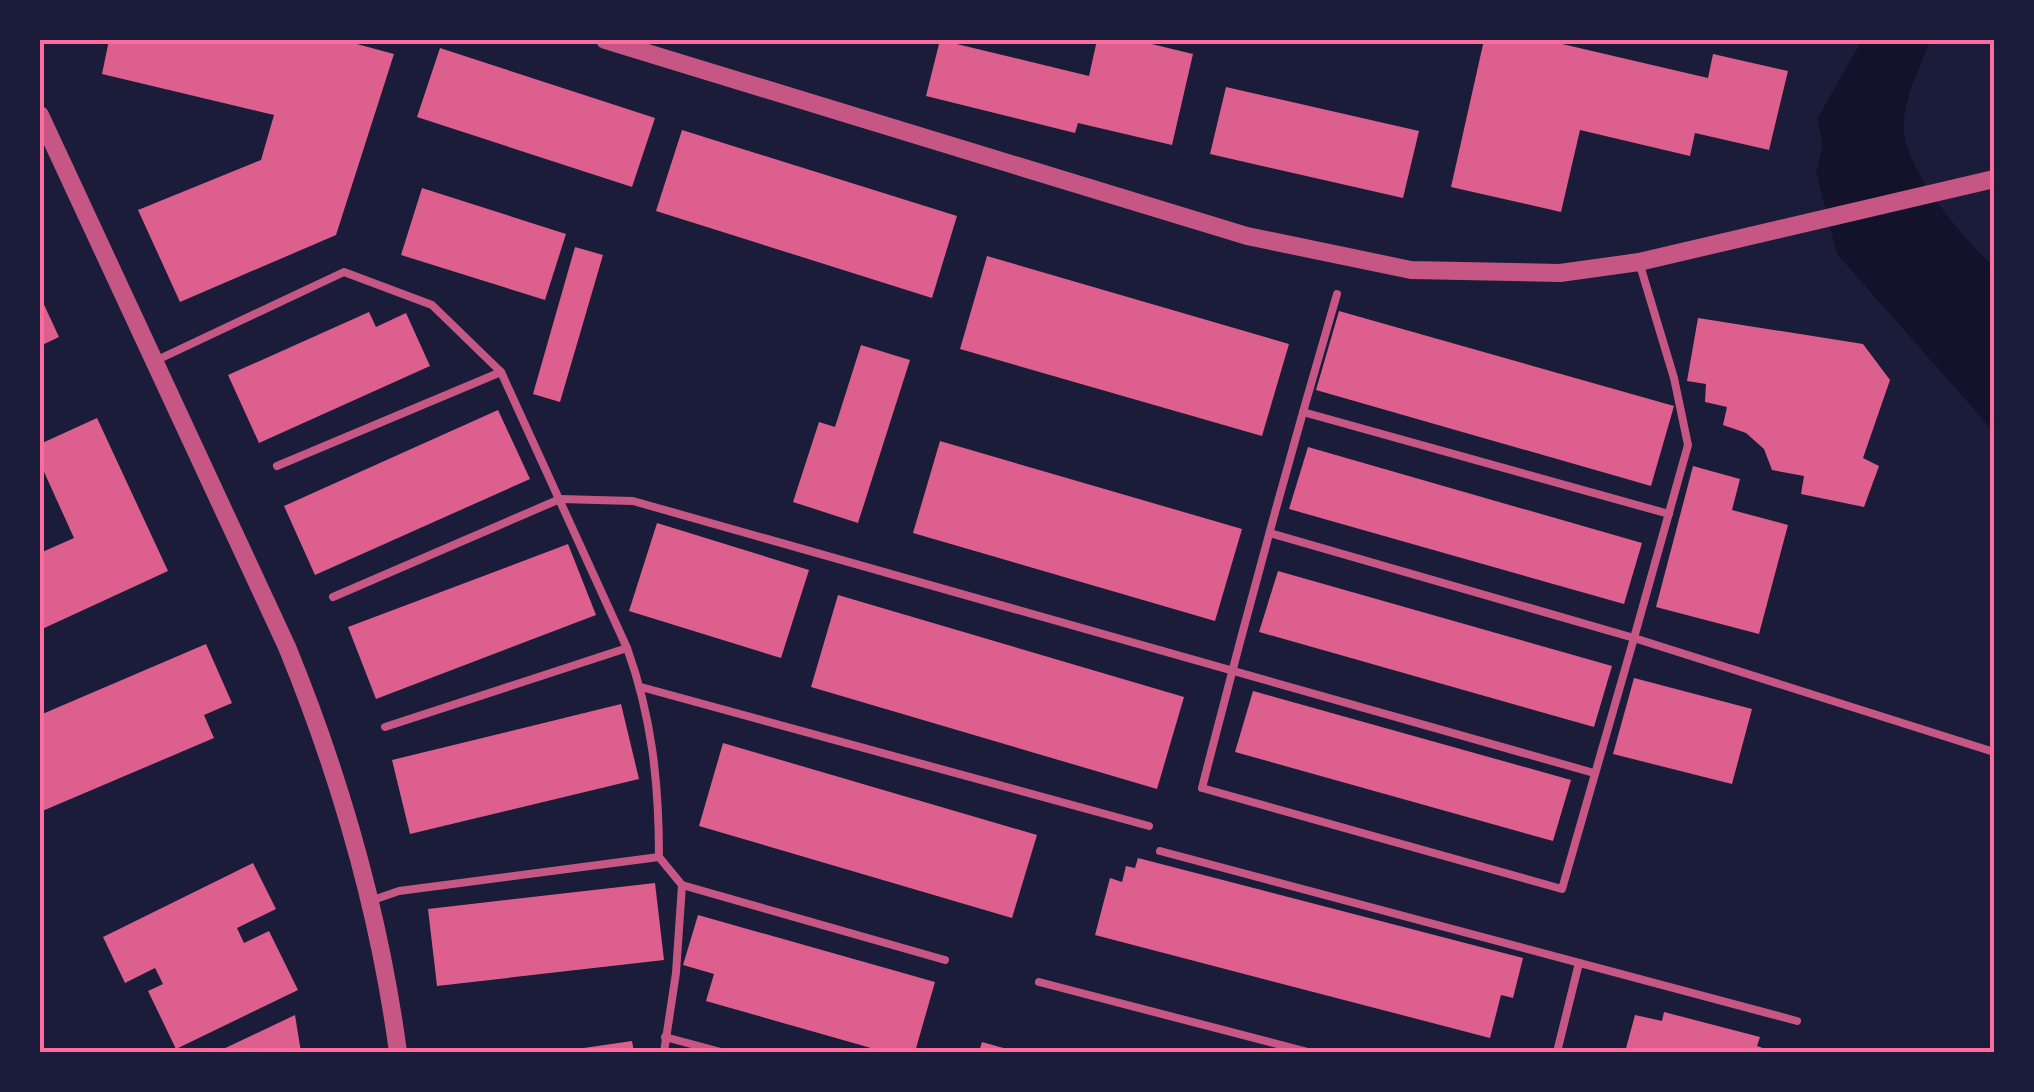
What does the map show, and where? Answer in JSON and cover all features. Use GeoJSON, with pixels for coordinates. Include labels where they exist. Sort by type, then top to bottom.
{"type":"FeatureCollection","features":[{"type":"Feature","properties":{"kind":"street"},"geometry":{"type":"LineString","coordinates":[[604,40],[1247,236],[1327,256],[1411,270],[1560,273],[1639,262],[1994,180]]}},
{"type":"Feature","properties":{"kind":"street"},"geometry":{"type":"LineString","coordinates":[[40,115],[288,647],[321,729],[373,900],[398,1052]]}},
{"type":"Feature","properties":{"kind":"lane"},"geometry":{"type":"LineString","coordinates":[[1337,294],[1202,788],[1562,889],[1688,445],[1674,378],[1639,262]]}},
{"type":"Feature","properties":{"kind":"lane"},"geometry":{"type":"LineString","coordinates":[[154,361],[344,272],[432,305],[501,372],[628,648],[641,687],[659,779],[659,856],[682,885],[945,960]]}},
{"type":"Feature","properties":{"kind":"lane"},"geometry":{"type":"LineString","coordinates":[[277,466],[501,372]]}},
{"type":"Feature","properties":{"kind":"lane"},"geometry":{"type":"LineString","coordinates":[[1303,412],[1670,514]]}},
{"type":"Feature","properties":{"kind":"lane"},"geometry":{"type":"LineString","coordinates":[[333,597],[560,500],[633,501],[1594,773]]}},
{"type":"Feature","properties":{"kind":"lane"},"geometry":{"type":"LineString","coordinates":[[1270,534],[1634,638],[1994,752]]}},
{"type":"Feature","properties":{"kind":"lane"},"geometry":{"type":"LineString","coordinates":[[385,727],[628,648]]}},
{"type":"Feature","properties":{"kind":"lane"},"geometry":{"type":"LineString","coordinates":[[641,687],[1149,826]]}},
{"type":"Feature","properties":{"kind":"lane"},"geometry":{"type":"LineString","coordinates":[[1160,851],[1797,1022]]}},
{"type":"Feature","properties":{"kind":"lane"},"geometry":{"type":"LineString","coordinates":[[373,900],[399,890],[659,856]]}},
{"type":"Feature","properties":{"kind":"lane"},"geometry":{"type":"LineString","coordinates":[[664,1052],[676,973],[682,885]]}},
{"type":"Feature","properties":{"kind":"lane"},"geometry":{"type":"LineString","coordinates":[[1557,1052],[1579,963]]}},
{"type":"Feature","properties":{"kind":"lane"},"geometry":{"type":"LineString","coordinates":[[1039,982],[1308,1052]]}},
{"type":"Feature","properties":{"kind":"lane"},"geometry":{"type":"LineString","coordinates":[[666,1037],[721,1052]]}},
{"type":"Feature","properties":{"kind":"shaded area"},"geometry":{"type":"Polygon","coordinates":[[[1862,40],[1931,40],[1909,96],[1904,131],[1907,148],[1926,185],[1994,267],[1994,432],[1837,254],[1816,172],[1823,145],[1817,119],[1862,40]]]}},
{"type":"Feature","properties":{"kind":"building"},"geometry":{"type":"Polygon","coordinates":[[[109,40],[342,40],[394,54],[336,235],[180,302],[138,210],[261,160],[274,115],[102,74],[109,40]]]}},
{"type":"Feature","properties":{"kind":"building"},"geometry":{"type":"Polygon","coordinates":[[[940,40],[1089,76],[1097,40],[1135,40],[1193,54],[1172,145],[1078,123],[1075,133],[926,96],[940,40]]]}},
{"type":"Feature","properties":{"kind":"building"},"geometry":{"type":"Polygon","coordinates":[[[1484,40],[1545,40],[1708,78],[1713,54],[1788,71],[1769,150],[1695,133],[1690,156],[1580,130],[1561,212],[1451,187],[1484,40]]]}},
{"type":"Feature","properties":{"kind":"building"},"geometry":{"type":"Polygon","coordinates":[[[440,48],[655,118],[632,187],[417,117],[440,48]]]}},
{"type":"Feature","properties":{"kind":"building"},"geometry":{"type":"Polygon","coordinates":[[[1226,87],[1419,131],[1403,198],[1210,154],[1226,87]]]}},
{"type":"Feature","properties":{"kind":"building"},"geometry":{"type":"Polygon","coordinates":[[[682,130],[957,216],[932,298],[656,211],[682,130]]]}},
{"type":"Feature","properties":{"kind":"building"},"geometry":{"type":"Polygon","coordinates":[[[422,188],[566,234],[545,300],[401,255],[422,188]]]}},
{"type":"Feature","properties":{"kind":"building"},"geometry":{"type":"Polygon","coordinates":[[[575,247],[603,255],[560,402],[533,394],[575,247]]]}},
{"type":"Feature","properties":{"kind":"building"},"geometry":{"type":"Polygon","coordinates":[[[987,256],[1289,344],[1262,436],[960,349],[987,256]]]}},
{"type":"Feature","properties":{"kind":"building"},"geometry":{"type":"Polygon","coordinates":[[[40,296],[59,337],[40,346],[40,296]]]}},
{"type":"Feature","properties":{"kind":"building"},"geometry":{"type":"Polygon","coordinates":[[[1339,311],[1674,406],[1651,486],[1316,390],[1339,311]]]}},
{"type":"Feature","properties":{"kind":"building"},"geometry":{"type":"Polygon","coordinates":[[[369,312],[376,327],[406,313],[430,366],[259,443],[228,375],[369,312]]]}},
{"type":"Feature","properties":{"kind":"building"},"geometry":{"type":"Polygon","coordinates":[[[1698,318],[1863,344],[1890,380],[1863,458],[1879,466],[1864,507],[1801,494],[1804,476],[1772,470],[1764,449],[1746,433],[1723,425],[1727,407],[1705,402],[1706,384],[1687,381],[1698,318]]]}},
{"type":"Feature","properties":{"kind":"building"},"geometry":{"type":"Polygon","coordinates":[[[861,345],[910,360],[858,523],[793,502],[819,422],[835,427],[861,345]]]}},
{"type":"Feature","properties":{"kind":"building"},"geometry":{"type":"Polygon","coordinates":[[[498,410],[530,479],[315,575],[284,506],[498,410]]]}},
{"type":"Feature","properties":{"kind":"building"},"geometry":{"type":"Polygon","coordinates":[[[97,418],[168,571],[40,630],[40,553],[74,538],[40,463],[40,444],[97,418]]]}},
{"type":"Feature","properties":{"kind":"building"},"geometry":{"type":"Polygon","coordinates":[[[940,441],[1242,529],[1215,621],[913,533],[940,441]]]}},
{"type":"Feature","properties":{"kind":"building"},"geometry":{"type":"Polygon","coordinates":[[[1308,447],[1642,543],[1624,604],[1289,509],[1308,447]]]}},
{"type":"Feature","properties":{"kind":"building"},"geometry":{"type":"Polygon","coordinates":[[[1693,466],[1740,479],[1732,510],[1788,525],[1759,634],[1656,607],[1693,466]]]}},
{"type":"Feature","properties":{"kind":"building"},"geometry":{"type":"Polygon","coordinates":[[[657,523],[809,570],[781,658],[629,611],[657,523]]]}},
{"type":"Feature","properties":{"kind":"building"},"geometry":{"type":"Polygon","coordinates":[[[568,544],[596,615],[376,699],[348,627],[568,544]]]}},
{"type":"Feature","properties":{"kind":"building"},"geometry":{"type":"Polygon","coordinates":[[[1278,571],[1612,666],[1594,727],[1259,632],[1278,571]]]}},
{"type":"Feature","properties":{"kind":"building"},"geometry":{"type":"Polygon","coordinates":[[[838,595],[1184,697],[1157,789],[811,687],[838,595]]]}},
{"type":"Feature","properties":{"kind":"building"},"geometry":{"type":"Polygon","coordinates":[[[206,644],[232,703],[204,715],[214,738],[40,812],[40,715],[206,644]]]}},
{"type":"Feature","properties":{"kind":"building"},"geometry":{"type":"Polygon","coordinates":[[[1634,678],[1752,709],[1732,784],[1613,754],[1634,678]]]}},
{"type":"Feature","properties":{"kind":"building"},"geometry":{"type":"Polygon","coordinates":[[[1253,691],[1571,780],[1553,841],[1235,752],[1253,691]]]}},
{"type":"Feature","properties":{"kind":"building"},"geometry":{"type":"Polygon","coordinates":[[[621,704],[639,779],[410,834],[392,760],[621,704]]]}},
{"type":"Feature","properties":{"kind":"building"},"geometry":{"type":"Polygon","coordinates":[[[723,743],[1037,835],[1012,918],[699,826],[723,743]]]}},
{"type":"Feature","properties":{"kind":"building"},"geometry":{"type":"Polygon","coordinates":[[[1138,858],[1523,958],[1513,998],[1501,995],[1490,1038],[1095,935],[1110,878],[1122,882],[1126,866],[1135,868],[1138,858]]]}},
{"type":"Feature","properties":{"kind":"building"},"geometry":{"type":"Polygon","coordinates":[[[253,863],[276,909],[237,928],[244,943],[269,931],[298,990],[176,1049],[148,991],[163,984],[155,968],[125,983],[103,937],[253,863]]]}},
{"type":"Feature","properties":{"kind":"building"},"geometry":{"type":"Polygon","coordinates":[[[655,883],[664,960],[437,986],[428,909],[655,883]]]}},
{"type":"Feature","properties":{"kind":"building"},"geometry":{"type":"Polygon","coordinates":[[[698,915],[935,982],[915,1052],[885,1052],[706,1001],[714,974],[683,965],[698,915]]]}},
{"type":"Feature","properties":{"kind":"building"},"geometry":{"type":"Polygon","coordinates":[[[1664,1012],[1760,1037],[1757,1046],[1774,1052],[1625,1052],[1635,1015],[1662,1021],[1664,1012]]]}},
{"type":"Feature","properties":{"kind":"building"},"geometry":{"type":"Polygon","coordinates":[[[295,1015],[301,1052],[217,1052],[295,1015]]]}},
{"type":"Feature","properties":{"kind":"building"},"geometry":{"type":"Polygon","coordinates":[[[632,1041],[634,1052],[570,1052],[570,1050],[632,1041]]]}},
{"type":"Feature","properties":{"kind":"building"},"geometry":{"type":"Polygon","coordinates":[[[982,1042],[1014,1051],[1014,1052],[979,1052],[982,1042]]]}}]}
